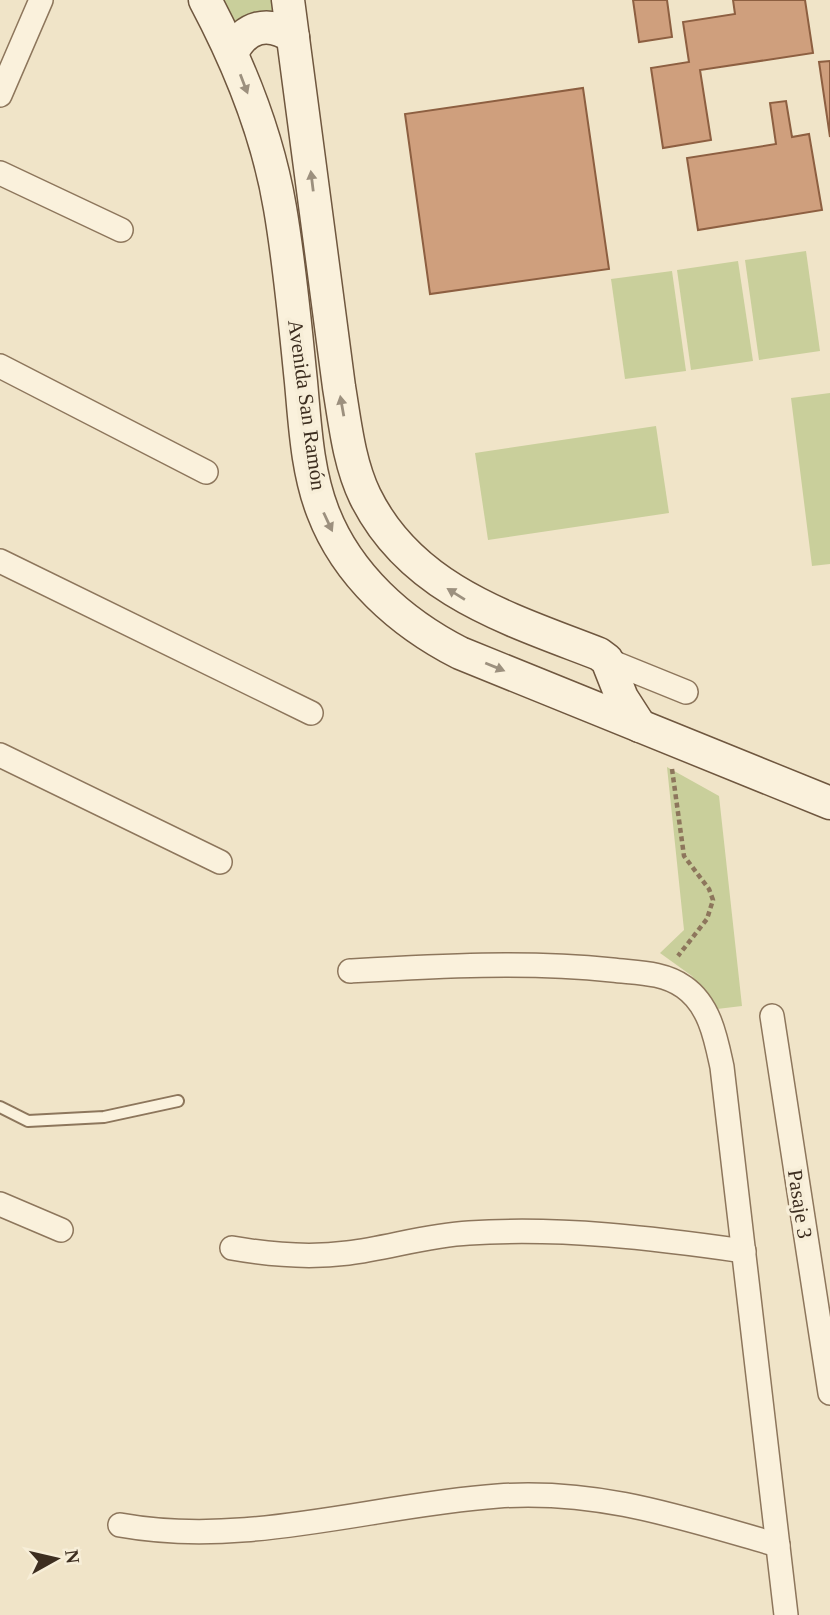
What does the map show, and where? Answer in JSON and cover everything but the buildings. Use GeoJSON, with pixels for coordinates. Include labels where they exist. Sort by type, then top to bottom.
{"type":"FeatureCollection","features":[{"type":"Feature","properties":{"kind":"street"},"geometry":{"type":"LineString","coordinates":[[0,95],[41,0]]}},
{"type":"Feature","properties":{"kind":"street","name":"Avenida San Ramón"},"geometry":{"type":"LineString","coordinates":[[205,0],[232,52],[264,143],[280,204],[313,478],[323,512],[337,541],[374,591],[397,612],[440,643],[830,803]]}},
{"type":"Feature","properties":{"kind":"street","name":"Avenida San Ramón"},"geometry":{"type":"LineString","coordinates":[[288,0],[339,387],[351,453],[365,496],[398,545],[442,585],[495,614],[686,692]]}},
{"type":"Feature","properties":{"kind":"street"},"geometry":{"type":"LineString","coordinates":[[232,52],[239,39],[251,29],[265,26],[280,28],[293,37]]}},
{"type":"Feature","properties":{"kind":"street"},"geometry":{"type":"LineString","coordinates":[[0,173],[121,230]]}},
{"type":"Feature","properties":{"kind":"street"},"geometry":{"type":"LineString","coordinates":[[0,366],[206,472]]}},
{"type":"Feature","properties":{"kind":"street"},"geometry":{"type":"LineString","coordinates":[[0,561],[311,713]]}},
{"type":"Feature","properties":{"kind":"street"},"geometry":{"type":"LineString","coordinates":[[607,660],[622,698],[640,726]]}},
{"type":"Feature","properties":{"kind":"street"},"geometry":{"type":"LineString","coordinates":[[0,755],[220,862]]}},
{"type":"Feature","properties":{"kind":"street"},"geometry":{"type":"LineString","coordinates":[[350,971],[471,964],[565,965],[663,976],[696,997],[708,1015],[722,1067],[786,1615]]}},
{"type":"Feature","properties":{"kind":"street","name":"Pasaje 3"},"geometry":{"type":"LineString","coordinates":[[772,1016],[830,1392]]}},
{"type":"Feature","properties":{"kind":"street"},"geometry":{"type":"LineString","coordinates":[[0,1204],[61,1230]]}},
{"type":"Feature","properties":{"kind":"street"},"geometry":{"type":"LineString","coordinates":[[232,1248],[312,1256],[349,1253],[467,1233],[554,1233],[645,1237],[744,1251]]}},
{"type":"Feature","properties":{"kind":"street"},"geometry":{"type":"LineString","coordinates":[[120,1525],[171,1532],[207,1533],[360,1516],[458,1501],[541,1495],[610,1501],[664,1511],[778,1545]]}},
{"type":"Feature","properties":{"kind":"lane"},"geometry":{"type":"LineString","coordinates":[[0,1107],[28,1121],[104,1117],[178,1101]]}},
{"type":"Feature","properties":{"kind":"path"},"geometry":{"type":"LineString","coordinates":[[663,976],[707,919],[713,900],[709,889],[684,856],[671,765]]}},
{"type":"Feature","properties":{"kind":"green space"},"geometry":{"type":"Polygon","coordinates":[[[221,0],[279,0],[281,17],[237,24],[233,22],[221,0]]]}},
{"type":"Feature","properties":{"kind":"green space"},"geometry":{"type":"Polygon","coordinates":[[[806,251],[820,351],[759,360],[745,260],[806,251]]]}},
{"type":"Feature","properties":{"kind":"green space"},"geometry":{"type":"Polygon","coordinates":[[[738,261],[753,361],[691,370],[677,270],[738,261]]]}},
{"type":"Feature","properties":{"kind":"green space"},"geometry":{"type":"Polygon","coordinates":[[[672,271],[686,371],[625,379],[611,279],[672,271]]]}},
{"type":"Feature","properties":{"kind":"green space"},"geometry":{"type":"Polygon","coordinates":[[[830,393],[830,564],[812,566],[791,398],[830,393]]]}},
{"type":"Feature","properties":{"kind":"green space"},"geometry":{"type":"Polygon","coordinates":[[[656,426],[669,513],[488,540],[475,453],[656,426]]]}},
{"type":"Feature","properties":{"kind":"green space"},"geometry":{"type":"Polygon","coordinates":[[[667,767],[719,796],[742,1006],[717,1009],[692,976],[660,953],[684,930],[667,767]]]}}]}
